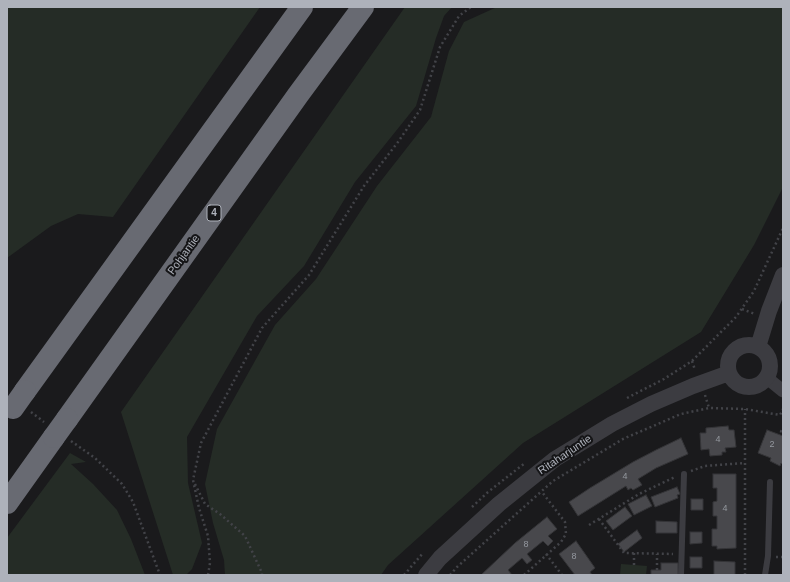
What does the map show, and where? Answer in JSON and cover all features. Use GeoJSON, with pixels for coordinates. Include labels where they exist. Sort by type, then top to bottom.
{"type":"FeatureCollection","features":[{"type":"Feature","properties":{"kind":"highway"},"geometry":{"type":"LineString","coordinates":[[15,405],[302,7]]}},
{"type":"Feature","properties":{"kind":"highway","name":"Pohjantie"},"geometry":{"type":"LineString","coordinates":[[7,503],[298,95],[363,7]]}},
{"type":"Feature","properties":{"kind":"street"},"geometry":{"type":"LineString","coordinates":[[758,347],[769,311],[783,275]]}},
{"type":"Feature","properties":{"kind":"street"},"geometry":{"type":"LineString","coordinates":[[744,346],[758,347],[764,351],[768,357],[770,371],[767,378],[756,386],[743,386],[732,379],[729,373],[728,366],[730,359],[733,353],[744,346]]}},
{"type":"Feature","properties":{"kind":"street","name":"Ritaharjuntie"},"geometry":{"type":"LineString","coordinates":[[426,575],[440,558],[499,504],[555,459],[612,424],[651,404],[693,386],[729,373]]}},
{"type":"Feature","properties":{"kind":"street"},"geometry":{"type":"LineString","coordinates":[[767,378],[783,391]]}},
{"type":"Feature","properties":{"kind":"lane"},"geometry":{"type":"LineString","coordinates":[[681,575],[684,474]]}},
{"type":"Feature","properties":{"kind":"lane"},"geometry":{"type":"LineString","coordinates":[[765,575],[768,556],[770,482]]}},
{"type":"Feature","properties":{"kind":"path"},"geometry":{"type":"LineString","coordinates":[[208,575],[210,563],[208,536],[193,480],[201,443],[262,328],[309,275],[364,186],[398,142],[420,110],[440,47],[459,16],[471,7]]}},
{"type":"Feature","properties":{"kind":"path"},"geometry":{"type":"LineString","coordinates":[[623,400],[664,379],[692,361],[736,317],[754,291],[783,228]]}},
{"type":"Feature","properties":{"kind":"path"},"geometry":{"type":"LineString","coordinates":[[450,575],[553,481],[623,439],[681,414],[709,408],[745,409],[782,416],[783,409]]}},
{"type":"Feature","properties":{"kind":"path"},"geometry":{"type":"LineString","coordinates":[[745,409],[745,575]]}},
{"type":"Feature","properties":{"kind":"path"},"geometry":{"type":"LineString","coordinates":[[34,415],[60,430],[95,458],[122,484],[134,502],[160,575]]}},
{"type":"Feature","properties":{"kind":"path"},"geometry":{"type":"LineString","coordinates":[[472,507],[488,492],[525,463]]}},
{"type":"Feature","properties":{"kind":"path"},"geometry":{"type":"LineString","coordinates":[[589,525],[639,494],[684,474],[705,466],[745,463]]}},
{"type":"Feature","properties":{"kind":"path"},"geometry":{"type":"LineString","coordinates":[[193,480],[205,504],[220,514],[245,536],[262,575]]}},
{"type":"Feature","properties":{"kind":"path"},"geometry":{"type":"LineString","coordinates":[[524,575],[561,542],[566,534],[565,522],[542,492]]}},
{"type":"Feature","properties":{"kind":"path"},"geometry":{"type":"LineString","coordinates":[[599,519],[624,553],[682,554]]}},
{"type":"Feature","properties":{"kind":"path"},"geometry":{"type":"LineString","coordinates":[[404,575],[424,553]]}},
{"type":"Feature","properties":{"kind":"path"},"geometry":{"type":"LineString","coordinates":[[634,553],[634,565]]}},
{"type":"Feature","properties":{"kind":"path"},"geometry":{"type":"LineString","coordinates":[[546,554],[562,575]]}},
{"type":"Feature","properties":{"kind":"path"},"geometry":{"type":"LineString","coordinates":[[657,554],[657,570]]}},
{"type":"Feature","properties":{"kind":"shaded area"},"geometry":{"type":"Polygon","coordinates":[[[7,7],[260,7],[113,217],[78,214],[51,226],[7,258],[7,7]]]}},
{"type":"Feature","properties":{"kind":"shaded area"},"geometry":{"type":"Polygon","coordinates":[[[405,7],[452,7],[444,16],[436,38],[416,106],[355,182],[304,266],[257,316],[187,437],[188,483],[202,543],[192,569],[186,575],[173,575],[121,412],[405,7]]]}},
{"type":"Feature","properties":{"kind":"shaded area"},"geometry":{"type":"Polygon","coordinates":[[[497,7],[783,7],[783,187],[754,245],[701,332],[523,443],[388,565],[381,575],[225,575],[224,560],[213,523],[205,484],[217,429],[275,325],[316,279],[377,186],[431,117],[449,51],[464,22],[497,7]]]}},
{"type":"Feature","properties":{"kind":"shaded area"},"geometry":{"type":"Polygon","coordinates":[[[70,453],[86,462],[71,464],[93,484],[117,510],[131,539],[145,575],[7,575],[7,538],[70,453]]]}},
{"type":"Feature","properties":{"kind":"shaded area"},"geometry":{"type":"Polygon","coordinates":[[[621,564],[647,566],[646,575],[620,575],[621,564]]]}},
{"type":"Feature","properties":{"kind":"building"},"geometry":{"type":"Polygon","coordinates":[[[728,426],[729,430],[734,430],[736,447],[725,448],[726,452],[722,452],[722,455],[710,456],[709,449],[701,450],[700,433],[706,433],[706,428],[728,426]]]}},
{"type":"Feature","properties":{"kind":"building"},"geometry":{"type":"Polygon","coordinates":[[[767,430],[783,436],[783,465],[781,463],[780,466],[770,461],[771,458],[758,453],[767,430]]]}},
{"type":"Feature","properties":{"kind":"building"},"geometry":{"type":"Polygon","coordinates":[[[681,438],[688,454],[656,468],[638,479],[642,485],[633,490],[631,488],[628,490],[626,486],[578,516],[569,502],[633,462],[681,438]]]}},
{"type":"Feature","properties":{"kind":"building"},"geometry":{"type":"Polygon","coordinates":[[[713,474],[736,474],[736,548],[717,549],[717,546],[712,546],[712,529],[717,529],[717,516],[713,516],[713,502],[717,501],[717,488],[713,488],[713,474]]]}},
{"type":"Feature","properties":{"kind":"building"},"geometry":{"type":"Polygon","coordinates":[[[677,487],[680,494],[677,495],[678,498],[655,507],[651,497],[677,487]]]}},
{"type":"Feature","properties":{"kind":"building"},"geometry":{"type":"Polygon","coordinates":[[[646,495],[652,506],[634,515],[628,504],[646,495]]]}},
{"type":"Feature","properties":{"kind":"building"},"geometry":{"type":"Polygon","coordinates":[[[691,499],[703,499],[703,510],[691,510],[691,499]]]}},
{"type":"Feature","properties":{"kind":"building"},"geometry":{"type":"Polygon","coordinates":[[[625,507],[632,516],[613,530],[606,521],[625,507]]]}},
{"type":"Feature","properties":{"kind":"building"},"geometry":{"type":"Polygon","coordinates":[[[547,517],[557,529],[548,536],[553,541],[548,546],[543,541],[527,554],[532,560],[527,564],[522,558],[508,570],[512,575],[481,575],[515,543],[547,517]]]}},
{"type":"Feature","properties":{"kind":"building"},"geometry":{"type":"Polygon","coordinates":[[[656,521],[677,522],[677,533],[656,533],[656,521]]]}},
{"type":"Feature","properties":{"kind":"building"},"geometry":{"type":"Polygon","coordinates":[[[637,530],[642,538],[624,552],[618,544],[637,530]]]}},
{"type":"Feature","properties":{"kind":"building"},"geometry":{"type":"Polygon","coordinates":[[[690,532],[702,532],[702,543],[690,544],[690,532]]]}},
{"type":"Feature","properties":{"kind":"building"},"geometry":{"type":"Polygon","coordinates":[[[576,541],[595,568],[590,572],[592,575],[575,575],[559,554],[576,541]]]}},
{"type":"Feature","properties":{"kind":"building"},"geometry":{"type":"Polygon","coordinates":[[[690,557],[702,557],[702,568],[690,568],[690,557]]]}},
{"type":"Feature","properties":{"kind":"building"},"geometry":{"type":"Polygon","coordinates":[[[714,561],[735,562],[735,575],[714,575],[714,561]]]}},
{"type":"Feature","properties":{"kind":"building"},"geometry":{"type":"Polygon","coordinates":[[[661,563],[678,563],[678,575],[651,575],[651,570],[661,570],[661,563]]]}}]}
